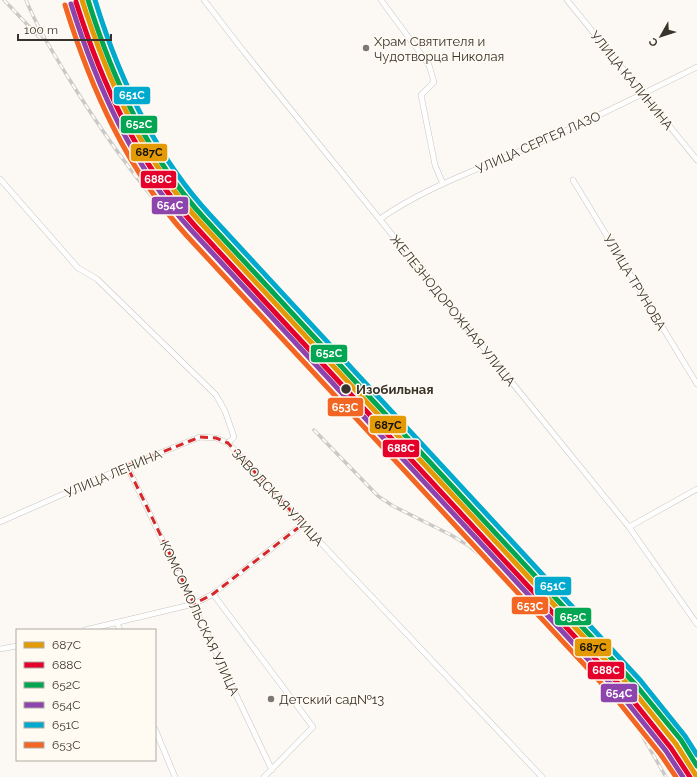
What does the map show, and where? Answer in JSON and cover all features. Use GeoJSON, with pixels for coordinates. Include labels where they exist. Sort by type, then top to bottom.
{"type":"FeatureCollection","features":[{"type":"Feature","properties":{"kind":"street","name":"ЖЕЛЕЗНОДОРОЖНАЯ УЛИЦА"},"geometry":{"type":"LineString","coordinates":[[204,0],[250,59],[630,527],[697,624]]}},
{"type":"Feature","properties":{"kind":"street"},"geometry":{"type":"LineString","coordinates":[[381,0],[429,65],[434,82],[422,95],[435,165],[443,184]]}},
{"type":"Feature","properties":{"kind":"street","name":"УЛИЦА КАЛИНИНА"},"geometry":{"type":"LineString","coordinates":[[567,0],[697,160]]}},
{"type":"Feature","properties":{"kind":"street","name":"УЛИЦА СЕРГЕЯ ЛАЗО"},"geometry":{"type":"LineString","coordinates":[[380,219],[395,208],[443,184],[529,148],[644,94],[697,67]]}},
{"type":"Feature","properties":{"kind":"street","name":"ЗАВОДСКАЯ УЛИЦА"},"geometry":{"type":"LineString","coordinates":[[0,179],[78,268],[97,279],[216,395],[225,411],[234,437],[228,443],[302,524],[542,777]]}},
{"type":"Feature","properties":{"kind":"street","name":"УЛИЦА ТРУНОВА"},"geometry":{"type":"LineString","coordinates":[[573,180],[697,384]]}},
{"type":"Feature","properties":{"kind":"street","name":"УЛИЦА ЛЕНИНА"},"geometry":{"type":"LineString","coordinates":[[0,522],[127,466],[200,437],[216,438],[228,443]]}},
{"type":"Feature","properties":{"kind":"street","name":"КОМСОМОЛЬСКАЯ УЛИЦА"},"geometry":{"type":"LineString","coordinates":[[127,466],[272,770]]}},
{"type":"Feature","properties":{"kind":"street"},"geometry":{"type":"LineString","coordinates":[[630,527],[697,490]]}},
{"type":"Feature","properties":{"kind":"street"},"geometry":{"type":"LineString","coordinates":[[90,629],[194,604],[213,594],[302,524]]}},
{"type":"Feature","properties":{"kind":"street","name":"КОМСОМОЛЬСКАЯ УЛИЦА"},"geometry":{"type":"LineString","coordinates":[[213,594],[313,727],[264,777]]}},
{"type":"Feature","properties":{"kind":"street"},"geometry":{"type":"LineString","coordinates":[[117,623],[120,629]]}},
{"type":"Feature","properties":{"kind":"street"},"geometry":{"type":"LineString","coordinates":[[0,649],[16,646]]}},
{"type":"Feature","properties":{"kind":"street"},"geometry":{"type":"LineString","coordinates":[[156,731],[175,777]]}},
{"type":"Feature","properties":{"kind":"highlighted area"},"geometry":{"type":"Polygon","coordinates":[[[200,437],[216,438],[228,443],[303,524],[213,594],[194,604],[127,466],[200,437]]]}},
{"type":"Feature","properties":{"kind":"railway"},"geometry":{"type":"LineString","coordinates":[[4,0],[41,39]]}},
{"type":"Feature","properties":{"kind":"railway"},"geometry":{"type":"LineString","coordinates":[[26,0],[47,42],[82,99],[103,132],[150,195],[338,401],[378,441],[406,466]]}},
{"type":"Feature","properties":{"kind":"railway"},"geometry":{"type":"LineString","coordinates":[[314,430],[378,496],[393,506],[451,535],[469,546],[489,563]]}},
{"type":"Feature","properties":{"kind":"railway"},"geometry":{"type":"LineString","coordinates":[[469,533],[508,576],[637,710],[652,730],[677,777]]}},
{"type":"Feature","properties":{"kind":"railway"},"geometry":{"type":"LineString","coordinates":[[597,677],[615,695],[631,716],[666,777]]}},
{"type":"Feature","properties":{"kind":"transit line","name":"687С"},"geometry":{"type":"LineString","coordinates":[[82,0],[103,60],[116,90],[145,146],[180,199],[631,688],[676,744],[697,777]]}},
{"type":"Feature","properties":{"kind":"transit line","name":"652С"},"geometry":{"type":"LineString","coordinates":[[88,0],[109,59],[134,116],[166,170],[185,195],[205,219],[635,684],[681,740],[697,766]]}},
{"type":"Feature","properties":{"kind":"transit line","name":"651С"},"geometry":{"type":"LineString","coordinates":[[95,0],[115,58],[140,114],[155,141],[190,191],[210,215],[640,680],[685,736],[697,755]]}},
{"type":"Feature","properties":{"kind":"transit line","name":"688С"},"geometry":{"type":"LineString","coordinates":[[76,2],[98,63],[124,121],[139,149],[175,202],[196,227],[626,692],[671,748],[690,777]]}},
{"type":"Feature","properties":{"kind":"transit line","name":"654С"},"geometry":{"type":"LineString","coordinates":[[71,4],[81,35],[105,95],[119,125],[152,180],[171,206],[192,231],[622,696],[666,751],[683,777]]}},
{"type":"Feature","properties":{"kind":"transit line","name":"653С"},"geometry":{"type":"LineString","coordinates":[[65,5],[75,36],[99,98],[113,127],[146,184],[166,211],[187,236],[617,700],[661,755],[676,777]]}},
{"type":"Feature","properties":{"kind":"place","name":"Храм Святителя и Чудотворца Николая"},"geometry":{"type":"Point","coordinates":[366,48]}},
{"type":"Feature","properties":{"kind":"place","name":"Изобильная"},"geometry":{"type":"Point","coordinates":[346,389]}},
{"type":"Feature","properties":{"kind":"place","name":"Детский сад№13"},"geometry":{"type":"Point","coordinates":[271,699]}}]}
